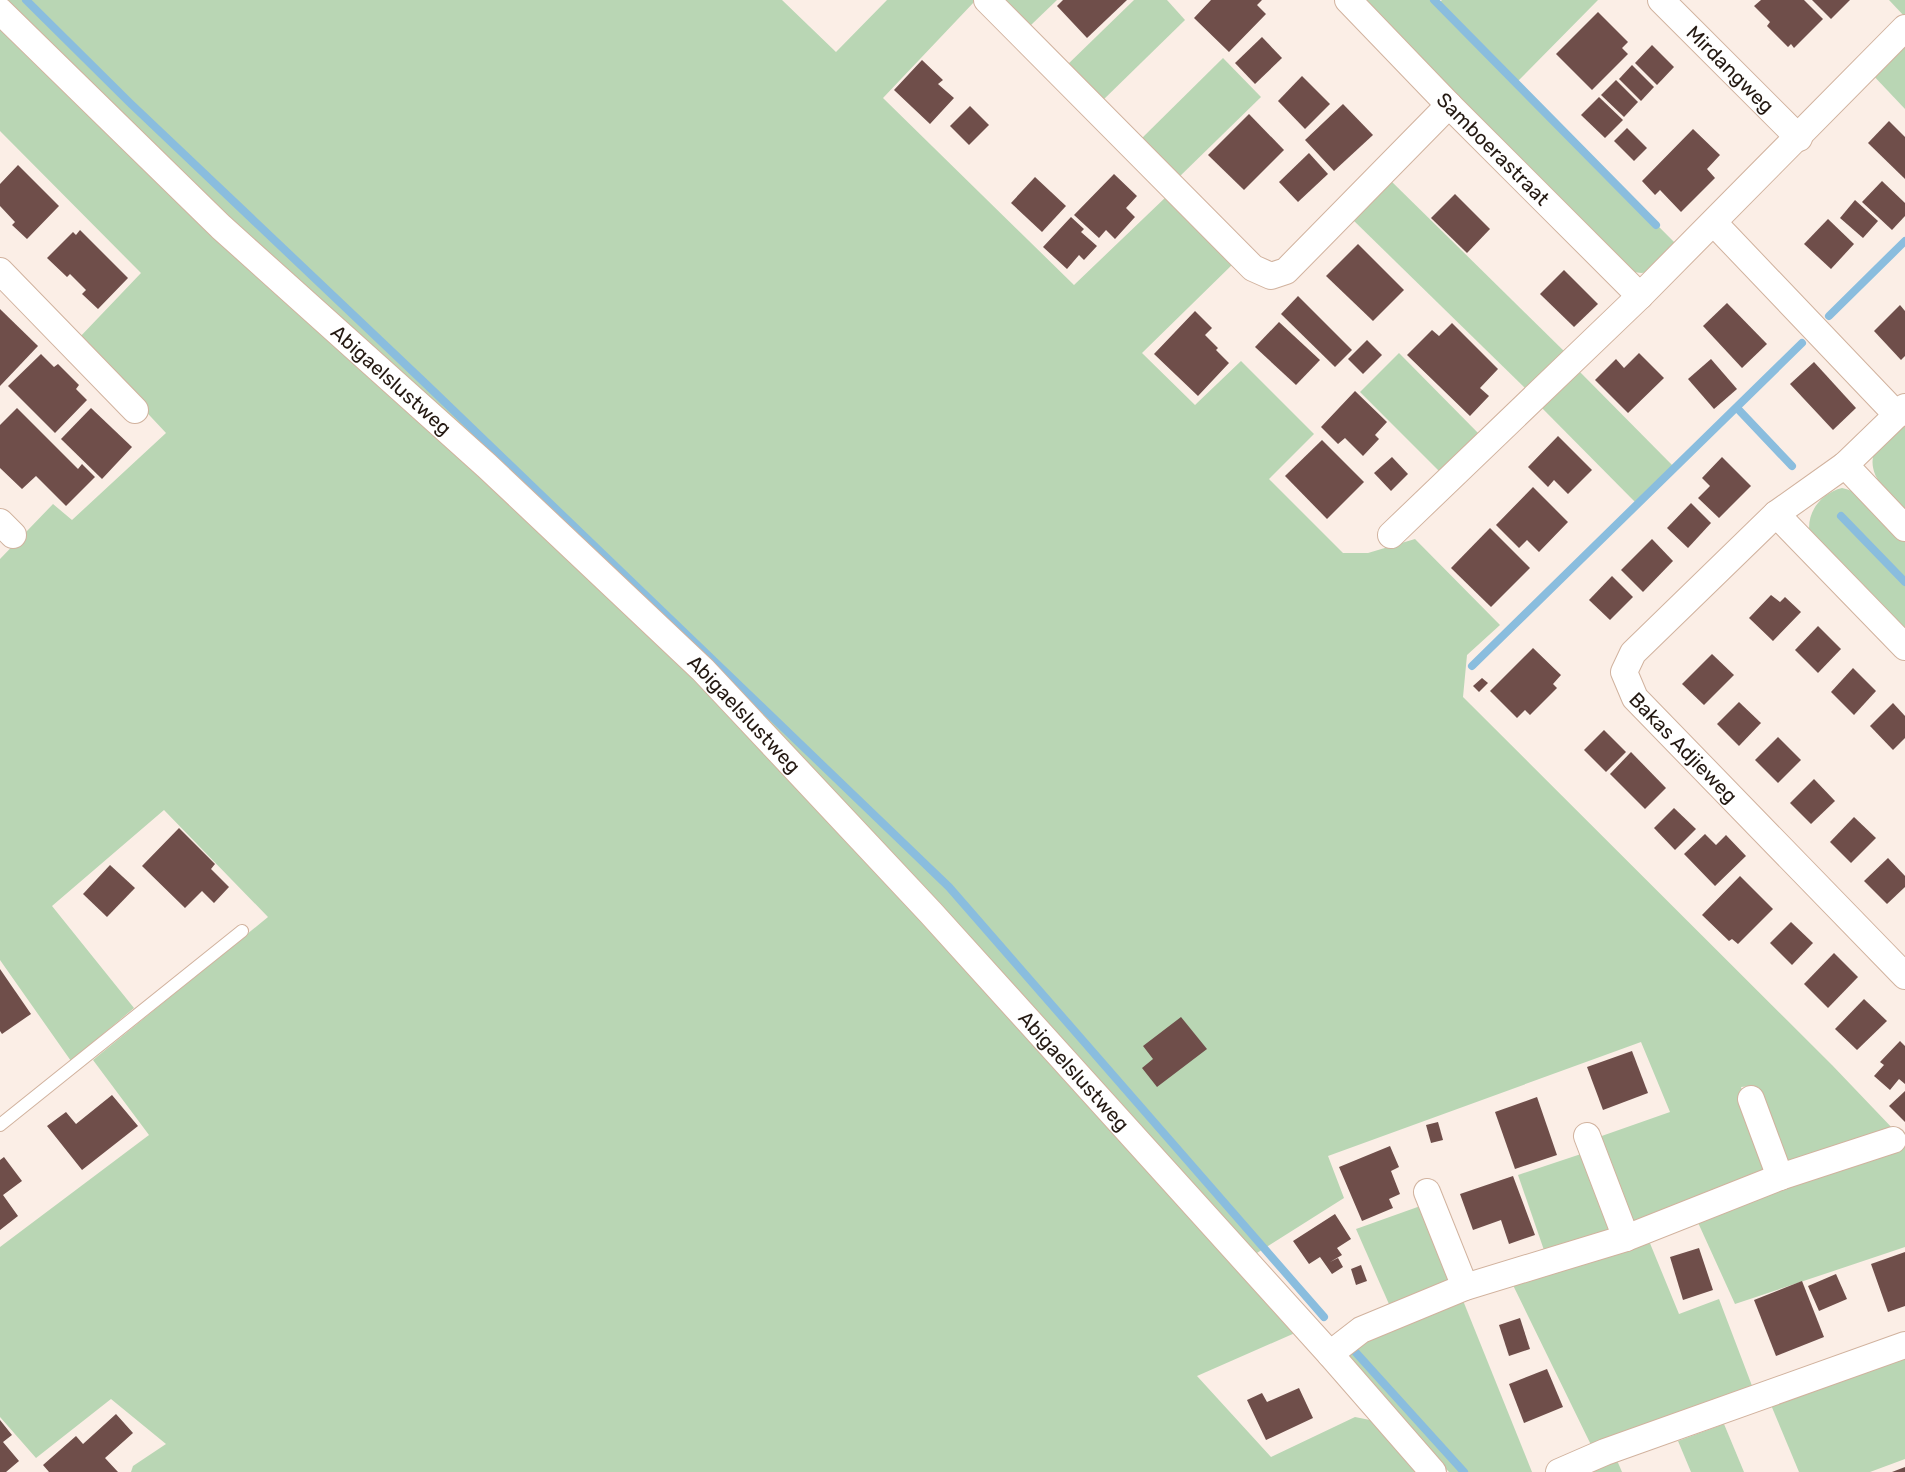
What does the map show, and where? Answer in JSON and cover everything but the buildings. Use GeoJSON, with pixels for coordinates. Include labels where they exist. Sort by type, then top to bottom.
{"type":"FeatureCollection","features":[{"type":"Feature","properties":{"kind":"street"},"geometry":{"type":"LineString","coordinates":[[987,0],[1253,268],[1270,276],[1286,272],[1449,105]]}},
{"type":"Feature","properties":{"kind":"street","name":"Samboerastraat"},"geometry":{"type":"LineString","coordinates":[[1348,0],[1449,105],[1640,296]]}},
{"type":"Feature","properties":{"kind":"street","name":"Mirdangweg"},"geometry":{"type":"LineString","coordinates":[[1661,0],[1798,138]]}},
{"type":"Feature","properties":{"kind":"street","name":"Abigaelslustweg"},"geometry":{"type":"LineString","coordinates":[[0,11],[221,227],[487,466],[703,670],[931,913],[1433,1472]]}},
{"type":"Feature","properties":{"kind":"street"},"geometry":{"type":"LineString","coordinates":[[1390,535],[1640,296],[1905,28]]}},
{"type":"Feature","properties":{"kind":"street"},"geometry":{"type":"LineString","coordinates":[[1714,223],[1901,411]]}},
{"type":"Feature","properties":{"kind":"street"},"geometry":{"type":"LineString","coordinates":[[0,271],[135,410]]}},
{"type":"Feature","properties":{"kind":"street","name":"Bakas Adjieweg"},"geometry":{"type":"LineString","coordinates":[[1901,411],[1845,465],[1776,514],[1633,653],[1624,672],[1635,698],[1905,976]]}},
{"type":"Feature","properties":{"kind":"street"},"geometry":{"type":"LineString","coordinates":[[1845,465],[1905,528]]}},
{"type":"Feature","properties":{"kind":"street"},"geometry":{"type":"LineString","coordinates":[[1776,514],[1905,647]]}},
{"type":"Feature","properties":{"kind":"street"},"geometry":{"type":"LineString","coordinates":[[1751,1099],[1780,1177]]}},
{"type":"Feature","properties":{"kind":"street"},"geometry":{"type":"LineString","coordinates":[[1587,1136],[1626,1238]]}},
{"type":"Feature","properties":{"kind":"street"},"geometry":{"type":"LineString","coordinates":[[1329,1354],[1361,1330],[1465,1287],[1626,1238],[1780,1177],[1893,1140]]}},
{"type":"Feature","properties":{"kind":"street"},"geometry":{"type":"LineString","coordinates":[[1427,1192],[1465,1287]]}},
{"type":"Feature","properties":{"kind":"street"},"geometry":{"type":"LineString","coordinates":[[1559,1472],[1605,1452],[1905,1345]]}},
{"type":"Feature","properties":{"kind":"lane"},"geometry":{"type":"LineString","coordinates":[[0,1125],[242,931]]}},
{"type":"Feature","properties":{"kind":"green space"},"geometry":{"type":"Polygon","coordinates":[[[0,0],[782,0],[836,52],[887,0],[974,0],[883,98],[1074,285],[1168,195],[1236,261],[1142,353],[1195,405],[1241,361],[1314,434],[1269,479],[1343,553],[1368,553],[1415,539],[1500,625],[1467,655],[1463,697],[1832,1065],[1896,1132],[1785,1169],[1752,1086],[1741,1087],[1770,1174],[1630,1229],[1596,1138],[1670,1112],[1641,1042],[1328,1156],[1344,1198],[1249,1258],[936,907],[226,222],[0,0]]]}},
{"type":"Feature","properties":{"kind":"green space"},"geometry":{"type":"Polygon","coordinates":[[[1006,0],[1057,0],[1031,25],[1006,0]]]}},
{"type":"Feature","properties":{"kind":"green space"},"geometry":{"type":"Polygon","coordinates":[[[1134,0],[1167,0],[1185,20],[1100,103],[1064,68],[1134,0]]]}},
{"type":"Feature","properties":{"kind":"green space"},"geometry":{"type":"Polygon","coordinates":[[[1363,0],[1434,0],[1438,4],[1442,0],[1598,0],[1516,83],[1680,248],[1661,265],[1648,272],[1641,273],[1624,267],[1363,0]]]}},
{"type":"Feature","properties":{"kind":"green space"},"geometry":{"type":"Polygon","coordinates":[[[1889,0],[1905,0],[1905,17],[1889,0]]]}},
{"type":"Feature","properties":{"kind":"green space"},"geometry":{"type":"Polygon","coordinates":[[[0,22],[700,677],[916,910],[1295,1333],[1197,1376],[1271,1457],[1355,1417],[1370,1420],[1424,1472],[131,1472],[133,1466],[166,1444],[111,1399],[36,1458],[0,1417],[0,1247],[149,1135],[93,1060],[268,917],[164,810],[52,906],[134,1008],[71,1061],[0,960],[0,559],[53,504],[72,520],[166,433],[78,339],[141,273],[0,131],[0,22]]]}},
{"type":"Feature","properties":{"kind":"green space"},"geometry":{"type":"Polygon","coordinates":[[[1905,37],[1905,109],[1870,72],[1905,37]]]}},
{"type":"Feature","properties":{"kind":"green space"},"geometry":{"type":"Polygon","coordinates":[[[1223,58],[1261,97],[1176,180],[1138,142],[1223,58]]]}},
{"type":"Feature","properties":{"kind":"green space"},"geometry":{"type":"Polygon","coordinates":[[[1388,178],[1568,355],[1529,392],[1350,217],[1388,178]]]}},
{"type":"Feature","properties":{"kind":"green space"},"geometry":{"type":"Polygon","coordinates":[[[1399,353],[1482,437],[1443,475],[1360,392],[1399,353]]]}},
{"type":"Feature","properties":{"kind":"green space"},"geometry":{"type":"Polygon","coordinates":[[[1575,367],[1675,468],[1638,505],[1538,404],[1575,367]]]}},
{"type":"Feature","properties":{"kind":"green space"},"geometry":{"type":"Polygon","coordinates":[[[1905,419],[1905,511],[1879,482],[1875,474],[1873,456],[1877,446],[1886,435],[1905,419]]]}},
{"type":"Feature","properties":{"kind":"green space"},"geometry":{"type":"Polygon","coordinates":[[[1842,488],[1869,502],[1905,541],[1905,633],[1810,536],[1810,520],[1816,505],[1827,494],[1842,488]]]}},
{"type":"Feature","properties":{"kind":"green space"},"geometry":{"type":"Polygon","coordinates":[[[1905,1145],[1905,1247],[1735,1304],[1695,1216],[1781,1183],[1905,1145]]]}},
{"type":"Feature","properties":{"kind":"green space"},"geometry":{"type":"Polygon","coordinates":[[[1587,1152],[1619,1234],[1546,1256],[1518,1175],[1587,1152]]]}},
{"type":"Feature","properties":{"kind":"green space"},"geometry":{"type":"Polygon","coordinates":[[[1426,1204],[1454,1284],[1392,1311],[1356,1229],[1426,1204]]]}},
{"type":"Feature","properties":{"kind":"green space"},"geometry":{"type":"Polygon","coordinates":[[[1647,1236],[1679,1314],[1719,1299],[1754,1391],[1593,1449],[1510,1279],[1647,1236]]]}},
{"type":"Feature","properties":{"kind":"green space"},"geometry":{"type":"Polygon","coordinates":[[[1462,1298],[1532,1472],[1449,1472],[1344,1359],[1367,1338],[1462,1298]]]}},
{"type":"Feature","properties":{"kind":"green space"},"geometry":{"type":"Polygon","coordinates":[[[1905,1355],[1905,1459],[1870,1472],[1799,1472],[1771,1405],[1905,1355]]]}},
{"type":"Feature","properties":{"kind":"green space"},"geometry":{"type":"Polygon","coordinates":[[[1724,1424],[1744,1472],[1691,1472],[1678,1441],[1724,1424]]]}},
{"type":"Feature","properties":{"kind":"green space"},"geometry":{"type":"Polygon","coordinates":[[[1616,1458],[1622,1472],[1584,1472],[1616,1458]]]}},
{"type":"Feature","properties":{"kind":"waterway"},"geometry":{"type":"LineString","coordinates":[[26,0],[130,103],[949,887],[1324,1317]]}},
{"type":"Feature","properties":{"kind":"waterway"},"geometry":{"type":"LineString","coordinates":[[1434,0],[1656,225]]}},
{"type":"Feature","properties":{"kind":"waterway"},"geometry":{"type":"LineString","coordinates":[[1829,316],[1905,241]]}},
{"type":"Feature","properties":{"kind":"waterway"},"geometry":{"type":"LineString","coordinates":[[1472,666],[1802,343]]}},
{"type":"Feature","properties":{"kind":"waterway"},"geometry":{"type":"LineString","coordinates":[[1737,408],[1792,466]]}},
{"type":"Feature","properties":{"kind":"waterway"},"geometry":{"type":"LineString","coordinates":[[1841,516],[1905,582]]}},
{"type":"Feature","properties":{"kind":"waterway"},"geometry":{"type":"LineString","coordinates":[[1349,1345],[1464,1472]]}}]}
